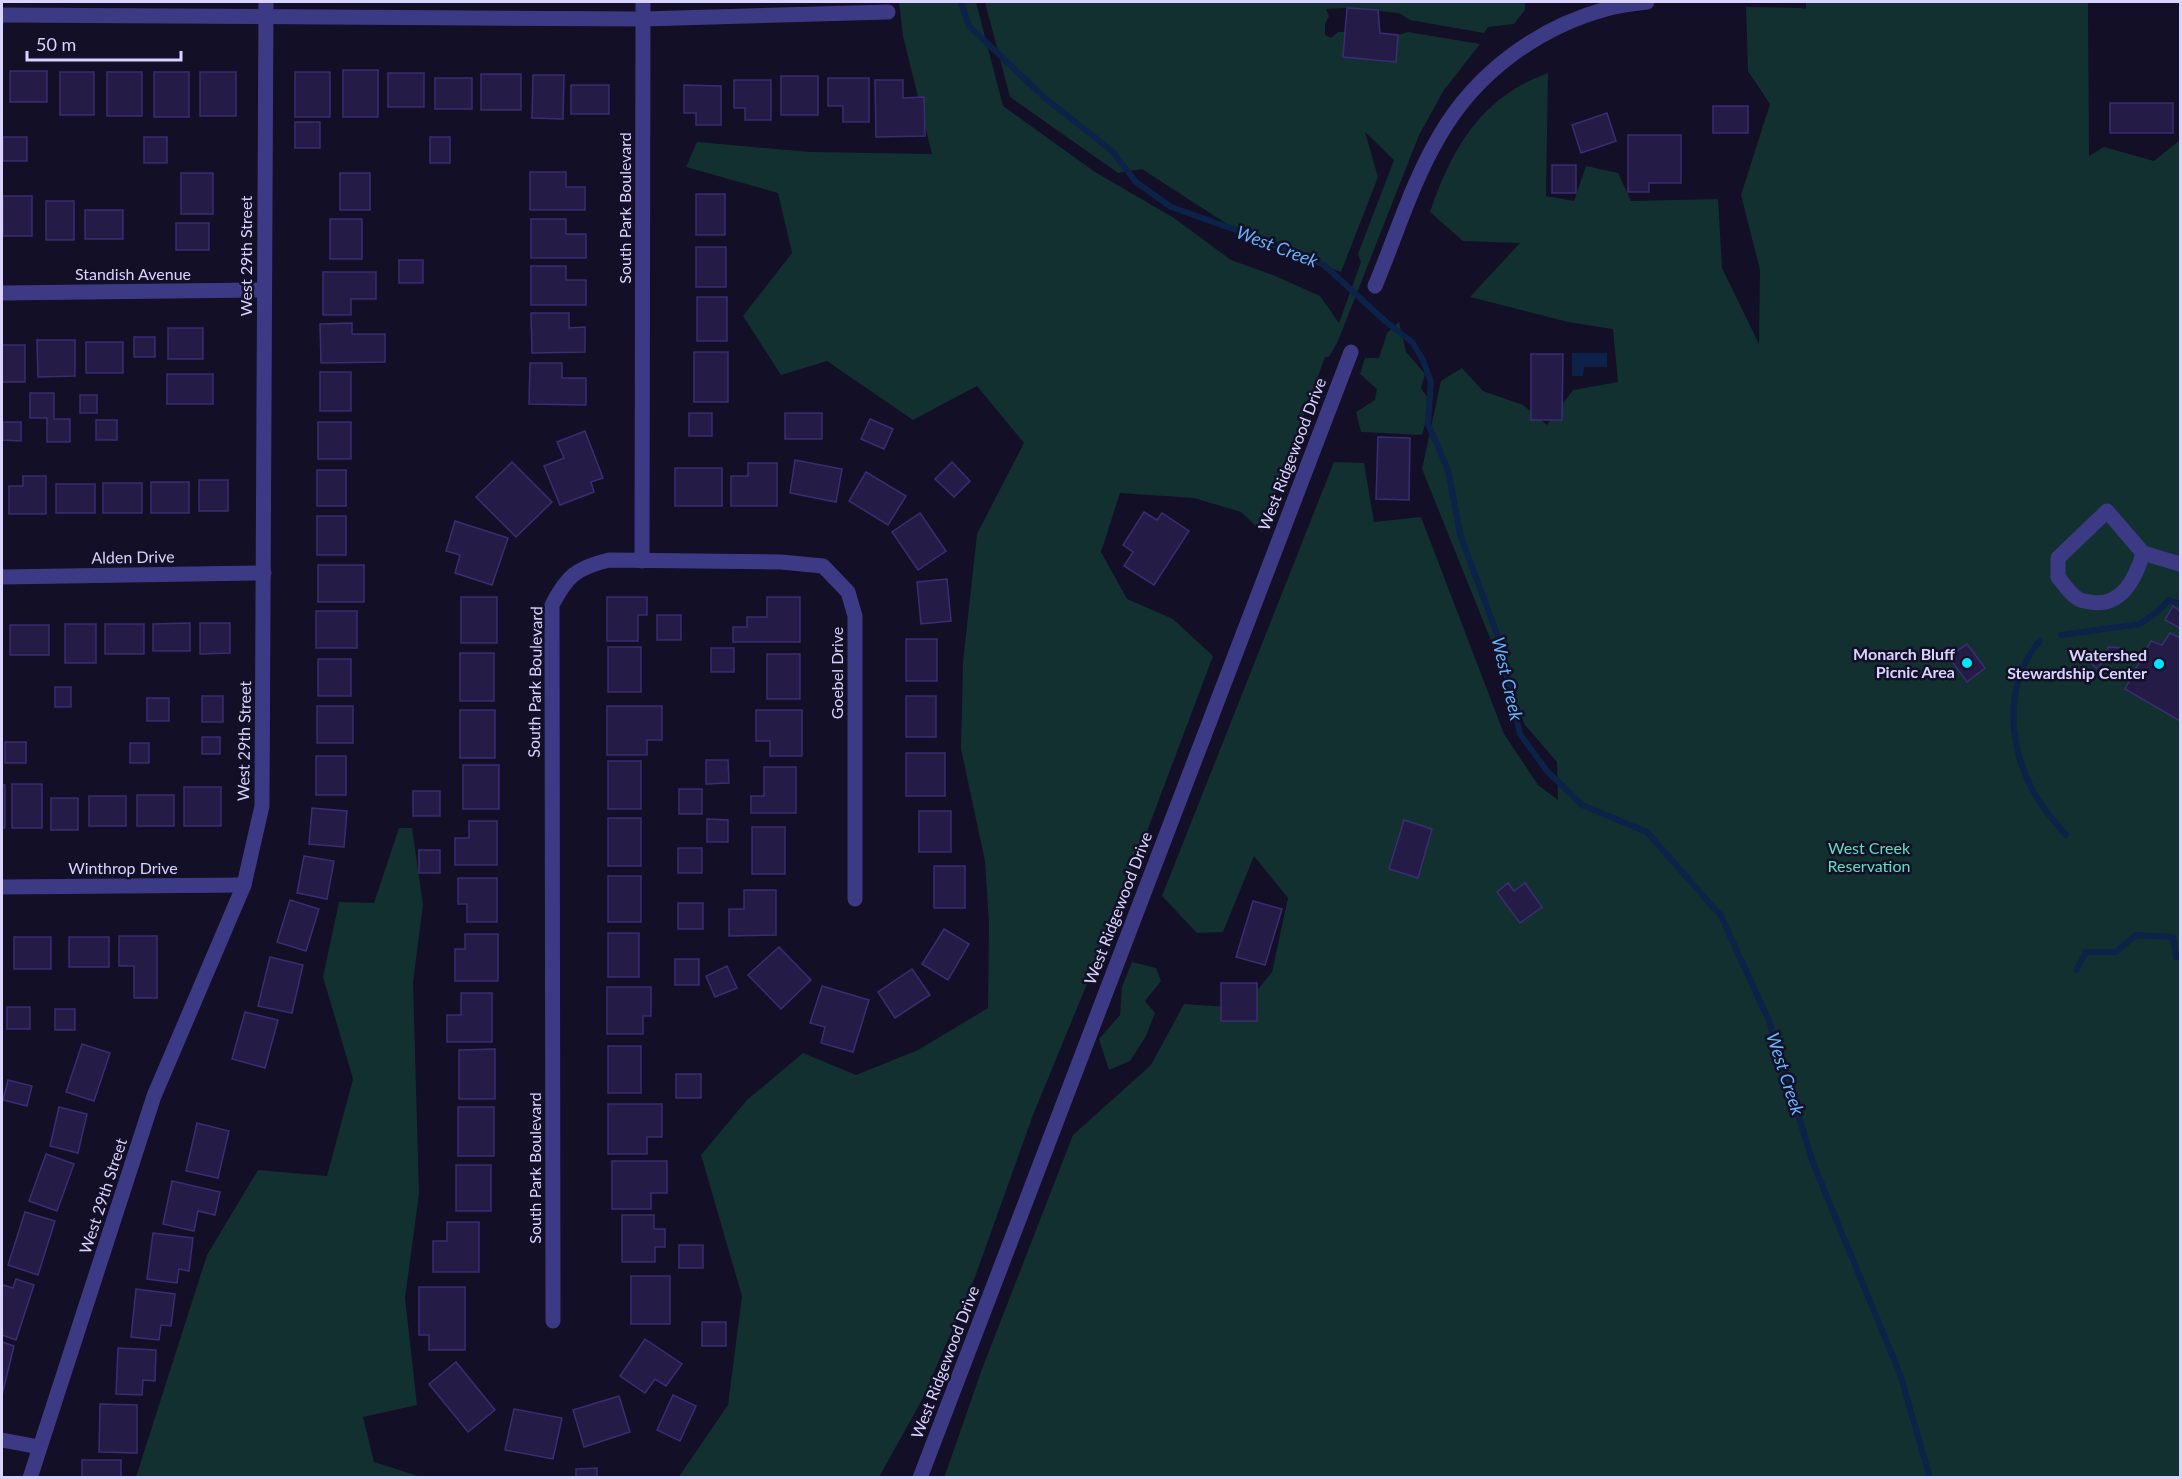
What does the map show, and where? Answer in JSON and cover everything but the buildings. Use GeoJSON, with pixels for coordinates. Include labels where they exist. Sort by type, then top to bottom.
{"type":"FeatureCollection","features":[{"type":"Feature","properties":{"kind":"street","name":"South Park Boulevard"},"geometry":{"type":"LineString","coordinates":[[553,1321],[552,605],[564,582],[588,565],[609,560],[642,561],[643,2]]}},
{"type":"Feature","properties":{"kind":"street"},"geometry":{"type":"LineString","coordinates":[[1375,286],[1418,176],[1439,136],[1467,95],[1510,56],[1554,29],[1608,9],[1647,2]]}},
{"type":"Feature","properties":{"kind":"street"},"geometry":{"type":"LineString","coordinates":[[2,15],[266,8],[643,19],[888,12]]}},
{"type":"Feature","properties":{"kind":"street","name":"West 29th Street"},"geometry":{"type":"LineString","coordinates":[[30,1478],[154,1096],[244,885],[262,806],[266,8]]}},
{"type":"Feature","properties":{"kind":"street","name":"Standish Avenue"},"geometry":{"type":"LineString","coordinates":[[2,293],[264,290]]}},
{"type":"Feature","properties":{"kind":"street","name":"West Ridgewood Drive"},"geometry":{"type":"LineString","coordinates":[[920,1478],[1351,352]]}},
{"type":"Feature","properties":{"kind":"street"},"geometry":{"type":"LineString","coordinates":[[2143,553],[2132,581],[2122,593],[2109,602],[2095,603],[2078,600],[2058,577],[2058,558],[2107,511],[2143,553],[2181,564]]}},
{"type":"Feature","properties":{"kind":"street","name":"Goebel Drive"},"geometry":{"type":"LineString","coordinates":[[642,561],[781,562],[823,566],[848,592],[855,616],[855,899]]}},
{"type":"Feature","properties":{"kind":"street","name":"Alden Drive"},"geometry":{"type":"LineString","coordinates":[[2,577],[264,573]]}},
{"type":"Feature","properties":{"kind":"street","name":"Winthrop Drive"},"geometry":{"type":"LineString","coordinates":[[2,887],[244,885]]}},
{"type":"Feature","properties":{"kind":"street"},"geometry":{"type":"LineString","coordinates":[[2,1440],[39,1447]]}},
{"type":"Feature","properties":{"kind":"green space"},"geometry":{"type":"Polygon","coordinates":[[[899,2],[976,2],[1003,106],[1095,172],[1174,218],[1231,260],[1273,275],[1320,296],[1339,323],[1361,262],[1358,254],[1394,160],[1365,132],[1378,177],[1341,272],[1250,239],[1142,169],[1118,173],[1010,97],[985,2],[1525,2],[1525,10],[1514,24],[1488,27],[1484,33],[1410,20],[1399,13],[1347,8],[1326,9],[1329,16],[1325,24],[1325,35],[1331,38],[1338,32],[1345,32],[1344,57],[1395,62],[1398,35],[1408,32],[1480,44],[1444,90],[1419,135],[1338,341],[1329,357],[1325,357],[1262,532],[1241,512],[1194,498],[1120,493],[1101,552],[1127,599],[1173,619],[1213,656],[1117,911],[1033,1115],[975,1277],[922,1400],[879,1477],[678,1478],[728,1405],[742,1296],[701,1155],[747,1100],[803,1053],[856,1075],[918,1050],[988,1008],[989,924],[985,861],[961,749],[963,662],[977,534],[1024,443],[977,386],[913,420],[827,361],[781,375],[743,316],[792,253],[778,193],[686,167],[697,142],[811,152],[932,154],[903,36],[899,2]]]}},
{"type":"Feature","properties":{"kind":"green space","name":"West Creek Reservation"},"geometry":{"type":"Polygon","coordinates":[[[1806,2],[2088,2],[2089,156],[2104,147],[2154,161],[2180,140],[2180,1477],[944,1478],[982,1369],[1073,1135],[1151,1065],[1184,1004],[1243,1008],[1272,972],[1288,898],[1254,856],[1223,932],[1197,933],[1162,896],[1334,462],[1364,463],[1374,522],[1421,517],[1504,734],[1538,785],[1558,800],[1557,762],[1525,725],[1422,469],[1441,381],[1462,368],[1483,391],[1523,405],[1547,425],[1573,390],[1618,382],[1613,329],[1568,322],[1470,297],[1520,243],[1463,241],[1430,212],[1459,146],[1487,111],[1504,96],[1548,73],[1546,196],[1574,201],[1586,166],[1618,173],[1631,201],[1718,199],[1722,268],[1759,344],[1760,270],[1741,195],[1770,104],[1748,71],[1746,7],[1806,9],[1806,2]]]}},
{"type":"Feature","properties":{"kind":"green space"},"geometry":{"type":"Polygon","coordinates":[[[1399,322],[1406,352],[1425,374],[1421,388],[1431,403],[1422,435],[1361,432],[1356,412],[1375,400],[1377,389],[1360,374],[1365,358],[1379,358],[1387,333],[1399,322]]]}},
{"type":"Feature","properties":{"kind":"green space"},"geometry":{"type":"Polygon","coordinates":[[[399,828],[412,828],[423,905],[413,982],[419,1194],[405,1298],[417,1405],[363,1417],[374,1462],[421,1477],[136,1477],[207,1255],[258,1170],[327,1176],[353,1079],[323,977],[339,902],[374,903],[399,828]]]}},
{"type":"Feature","properties":{"kind":"green space"},"geometry":{"type":"Polygon","coordinates":[[[1132,962],[1156,968],[1161,981],[1145,1001],[1155,1013],[1146,1036],[1130,1061],[1109,1070],[1099,1039],[1120,1015],[1122,987],[1132,962]]]}},
{"type":"Feature","properties":{"kind":"water"},"geometry":{"type":"Polygon","coordinates":[[[1572,353],[1607,353],[1607,367],[1584,367],[1583,376],[1572,376],[1572,353]]]}},
{"type":"Feature","properties":{"kind":"waterway","name":"West Creek"},"geometry":{"type":"LineString","coordinates":[[961,2],[969,26],[1045,98],[1112,151],[1136,182],[1171,207],[1281,246],[1324,265],[1385,321],[1412,342],[1423,360],[1431,382],[1428,424],[1448,470],[1460,534],[1498,637],[1520,734],[1547,771],[1582,805],[1647,832],[1721,916],[1769,1021],[1813,1163],[1900,1374],[1930,1478]]}},
{"type":"Feature","properties":{"kind":"waterway"},"geometry":{"type":"LineString","coordinates":[[2061,635],[2140,624],[2169,600],[2180,604]]}},
{"type":"Feature","properties":{"kind":"waterway"},"geometry":{"type":"LineString","coordinates":[[2040,641],[2028,657],[2020,676],[2015,695],[2015,736],[2019,756],[2035,794],[2066,835]]}},
{"type":"Feature","properties":{"kind":"waterway"},"geometry":{"type":"LineString","coordinates":[[2076,970],[2086,952],[2116,952],[2136,935],[2173,937],[2176,957],[2180,957]]}},
{"type":"Feature","properties":{"kind":"place","name":"Monarch Bluff Picnic Area"},"geometry":{"type":"Point","coordinates":[1967,663]}},
{"type":"Feature","properties":{"kind":"place","name":"Watershed Stewardship Center"},"geometry":{"type":"Point","coordinates":[2159,664]}}]}
